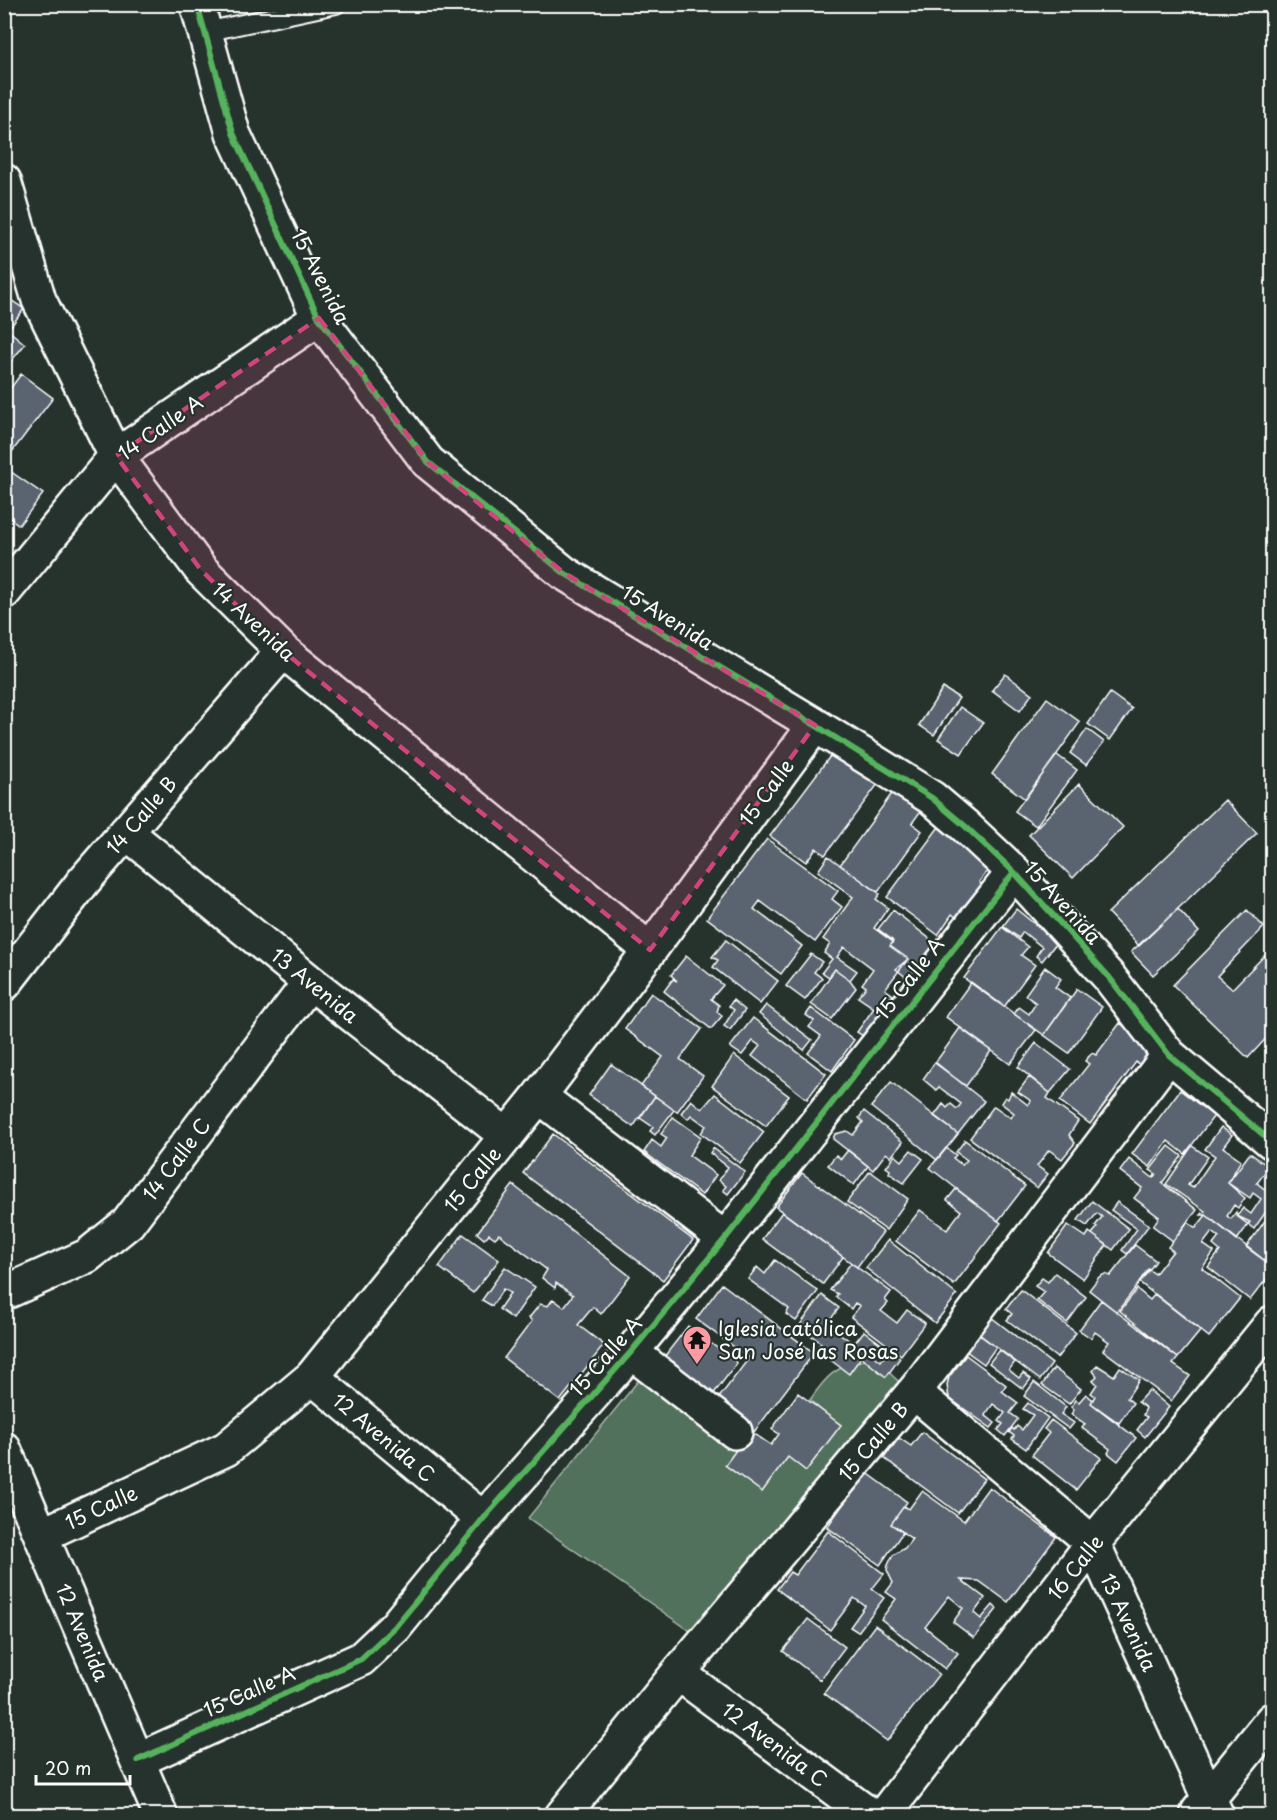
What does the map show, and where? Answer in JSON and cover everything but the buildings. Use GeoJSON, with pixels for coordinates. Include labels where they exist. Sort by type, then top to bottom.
{"type":"FeatureCollection","features":[{"type":"Feature","properties":{"kind":"street","name":"15 Avenida"},"geometry":{"type":"LineString","coordinates":[[201,18],[233,133],[319,318],[428,462],[564,573],[932,798],[1014,872],[1109,977],[1169,1055],[1272,1142]]}},
{"type":"Feature","properties":{"kind":"street","name":"14 Avenida"},"geometry":{"type":"LineString","coordinates":[[7,196],[39,300],[116,456],[201,570],[284,651],[650,950]]}},
{"type":"Feature","properties":{"kind":"street","name":"14 Calle A"},"geometry":{"type":"LineString","coordinates":[[4,592],[116,456],[319,318]]}},
{"type":"Feature","properties":{"kind":"street","name":"14 Calle B"},"geometry":{"type":"LineString","coordinates":[[4,984],[83,882],[284,651]]}},
{"type":"Feature","properties":{"kind":"street","name":"15 Calle"},"geometry":{"type":"LineString","coordinates":[[42,1535],[226,1449],[312,1377],[539,1096],[650,950],[815,725]]}},
{"type":"Feature","properties":{"kind":"street","name":"13 Avenida"},"geometry":{"type":"LineString","coordinates":[[126,832],[310,982],[507,1136]]}},
{"type":"Feature","properties":{"kind":"street","name":"15 Calle A"},"geometry":{"type":"LineString","coordinates":[[138,1760],[361,1659],[395,1627],[483,1519],[632,1353],[725,1239],[1014,872]]}},
{"type":"Feature","properties":{"kind":"street","name":"14 Calle C"},"geometry":{"type":"LineString","coordinates":[[4,1293],[87,1256],[128,1223],[310,982]]}},
{"type":"Feature","properties":{"kind":"street","name":"15 Calle B"},"geometry":{"type":"LineString","coordinates":[[562,1815],[914,1392],[1169,1055]]}},
{"type":"Feature","properties":{"kind":"street"},"geometry":{"type":"LineString","coordinates":[[539,1096],[725,1239]]}},
{"type":"Feature","properties":{"kind":"street","name":"16 Calle"},"geometry":{"type":"LineString","coordinates":[[883,1815],[1093,1543],[1272,1323]]}},
{"type":"Feature","properties":{"kind":"street"},"geometry":{"type":"LineString","coordinates":[[632,1353],[735,1432]]}},
{"type":"Feature","properties":{"kind":"street","name":"12 Avenida C"},"geometry":{"type":"LineString","coordinates":[[312,1377],[483,1519]]}},
{"type":"Feature","properties":{"kind":"street","name":"13 Avenida"},"geometry":{"type":"LineString","coordinates":[[914,1392],[1093,1543],[1208,1809]]}},
{"type":"Feature","properties":{"kind":"street","name":"12 Avenida"},"geometry":{"type":"LineString","coordinates":[[4,1449],[161,1815]]}},
{"type":"Feature","properties":{"kind":"street","name":"12 Avenida C"},"geometry":{"type":"LineString","coordinates":[[678,1673],[871,1815]]}},
{"type":"Feature","properties":{"kind":"street"},"geometry":{"type":"LineString","coordinates":[[1208,1809],[1272,1720]]}},
{"type":"Feature","properties":{"kind":"lane"},"geometry":{"type":"LineString","coordinates":[[201,18],[336,4]]}},
{"type":"Feature","properties":{"kind":"highlighted area"},"geometry":{"type":"Polygon","coordinates":[[[319,318],[428,462],[564,573],[815,725],[650,950],[283,651],[201,570],[116,456],[319,318]]]}},
{"type":"Feature","properties":{"kind":"green space"},"geometry":{"type":"Polygon","coordinates":[[[864,1360],[882,1366],[909,1391],[791,1563],[748,1616],[696,1635],[528,1518],[646,1371],[746,1427],[738,1471],[833,1421],[810,1400],[821,1384],[832,1374],[845,1366],[864,1360]]]}},
{"type":"Feature","properties":{"kind":"cycle path"},"geometry":{"type":"LineString","coordinates":[[197,4],[233,133],[319,318],[428,462],[564,573],[932,798],[1014,872],[1109,977],[1169,1055],[1272,1142]]}},
{"type":"Feature","properties":{"kind":"cycle path"},"geometry":{"type":"LineString","coordinates":[[138,1760],[361,1659],[395,1627],[483,1519],[631,1352],[725,1239],[1014,872]]}},
{"type":"Feature","properties":{"kind":"place","name":"Iglesia católica San José las Rosas"},"geometry":{"type":"Point","coordinates":[697,1366]}}]}
